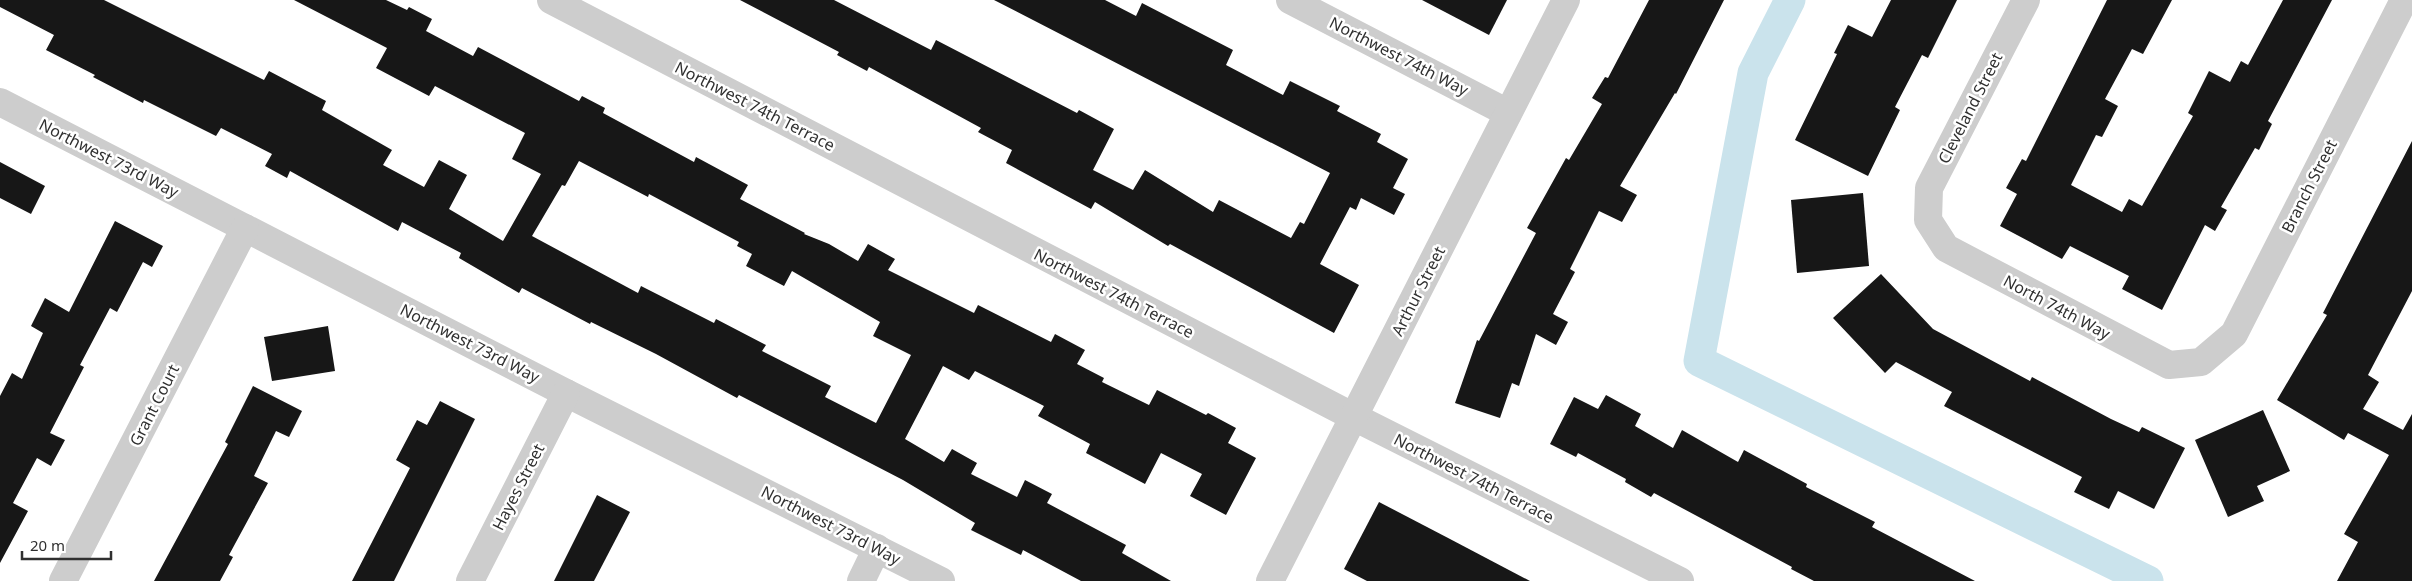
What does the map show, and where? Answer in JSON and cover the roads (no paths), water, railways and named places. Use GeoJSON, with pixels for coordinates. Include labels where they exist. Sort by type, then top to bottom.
{"type":"FeatureCollection","features":[{"type":"Feature","properties":{"kind":"street","name":"Northwest 74th Terrace"},"geometry":{"type":"LineString","coordinates":[[551,0],[1354,417],[1680,581]]}},
{"type":"Feature","properties":{"kind":"street","name":"Northwest 74th Way"},"geometry":{"type":"LineString","coordinates":[[1290,0],[1508,113]]}},
{"type":"Feature","properties":{"kind":"street","name":"Arthur Street"},"geometry":{"type":"LineString","coordinates":[[1270,581],[1566,0]]}},
{"type":"Feature","properties":{"kind":"street","name":"Cleveland Street"},"geometry":{"type":"LineString","coordinates":[[1928,220],[1929,188],[2026,0]]}},
{"type":"Feature","properties":{"kind":"street","name":"Branch Street"},"geometry":{"type":"LineString","coordinates":[[2202,362],[2234,334],[2404,0]]}},
{"type":"Feature","properties":{"kind":"street","name":"Northwest 73rd Way"},"geometry":{"type":"LineString","coordinates":[[0,102],[566,393],[941,581]]}},
{"type":"Feature","properties":{"kind":"street","name":"North 74th Way"},"geometry":{"type":"LineString","coordinates":[[1928,220],[1946,248],[2169,365],[2202,362]]}},
{"type":"Feature","properties":{"kind":"street","name":"Grant Court"},"geometry":{"type":"LineString","coordinates":[[64,581],[245,228]]}},
{"type":"Feature","properties":{"kind":"street","name":"Hayes Street"},"geometry":{"type":"LineString","coordinates":[[470,581],[566,393]]}},
{"type":"Feature","properties":{"kind":"street"},"geometry":{"type":"LineString","coordinates":[[861,581],[877,548]]}},
{"type":"Feature","properties":{"kind":"waterway"},"geometry":{"type":"LineString","coordinates":[[1790,0],[1753,73],[1699,361],[2148,581]]}}]}
